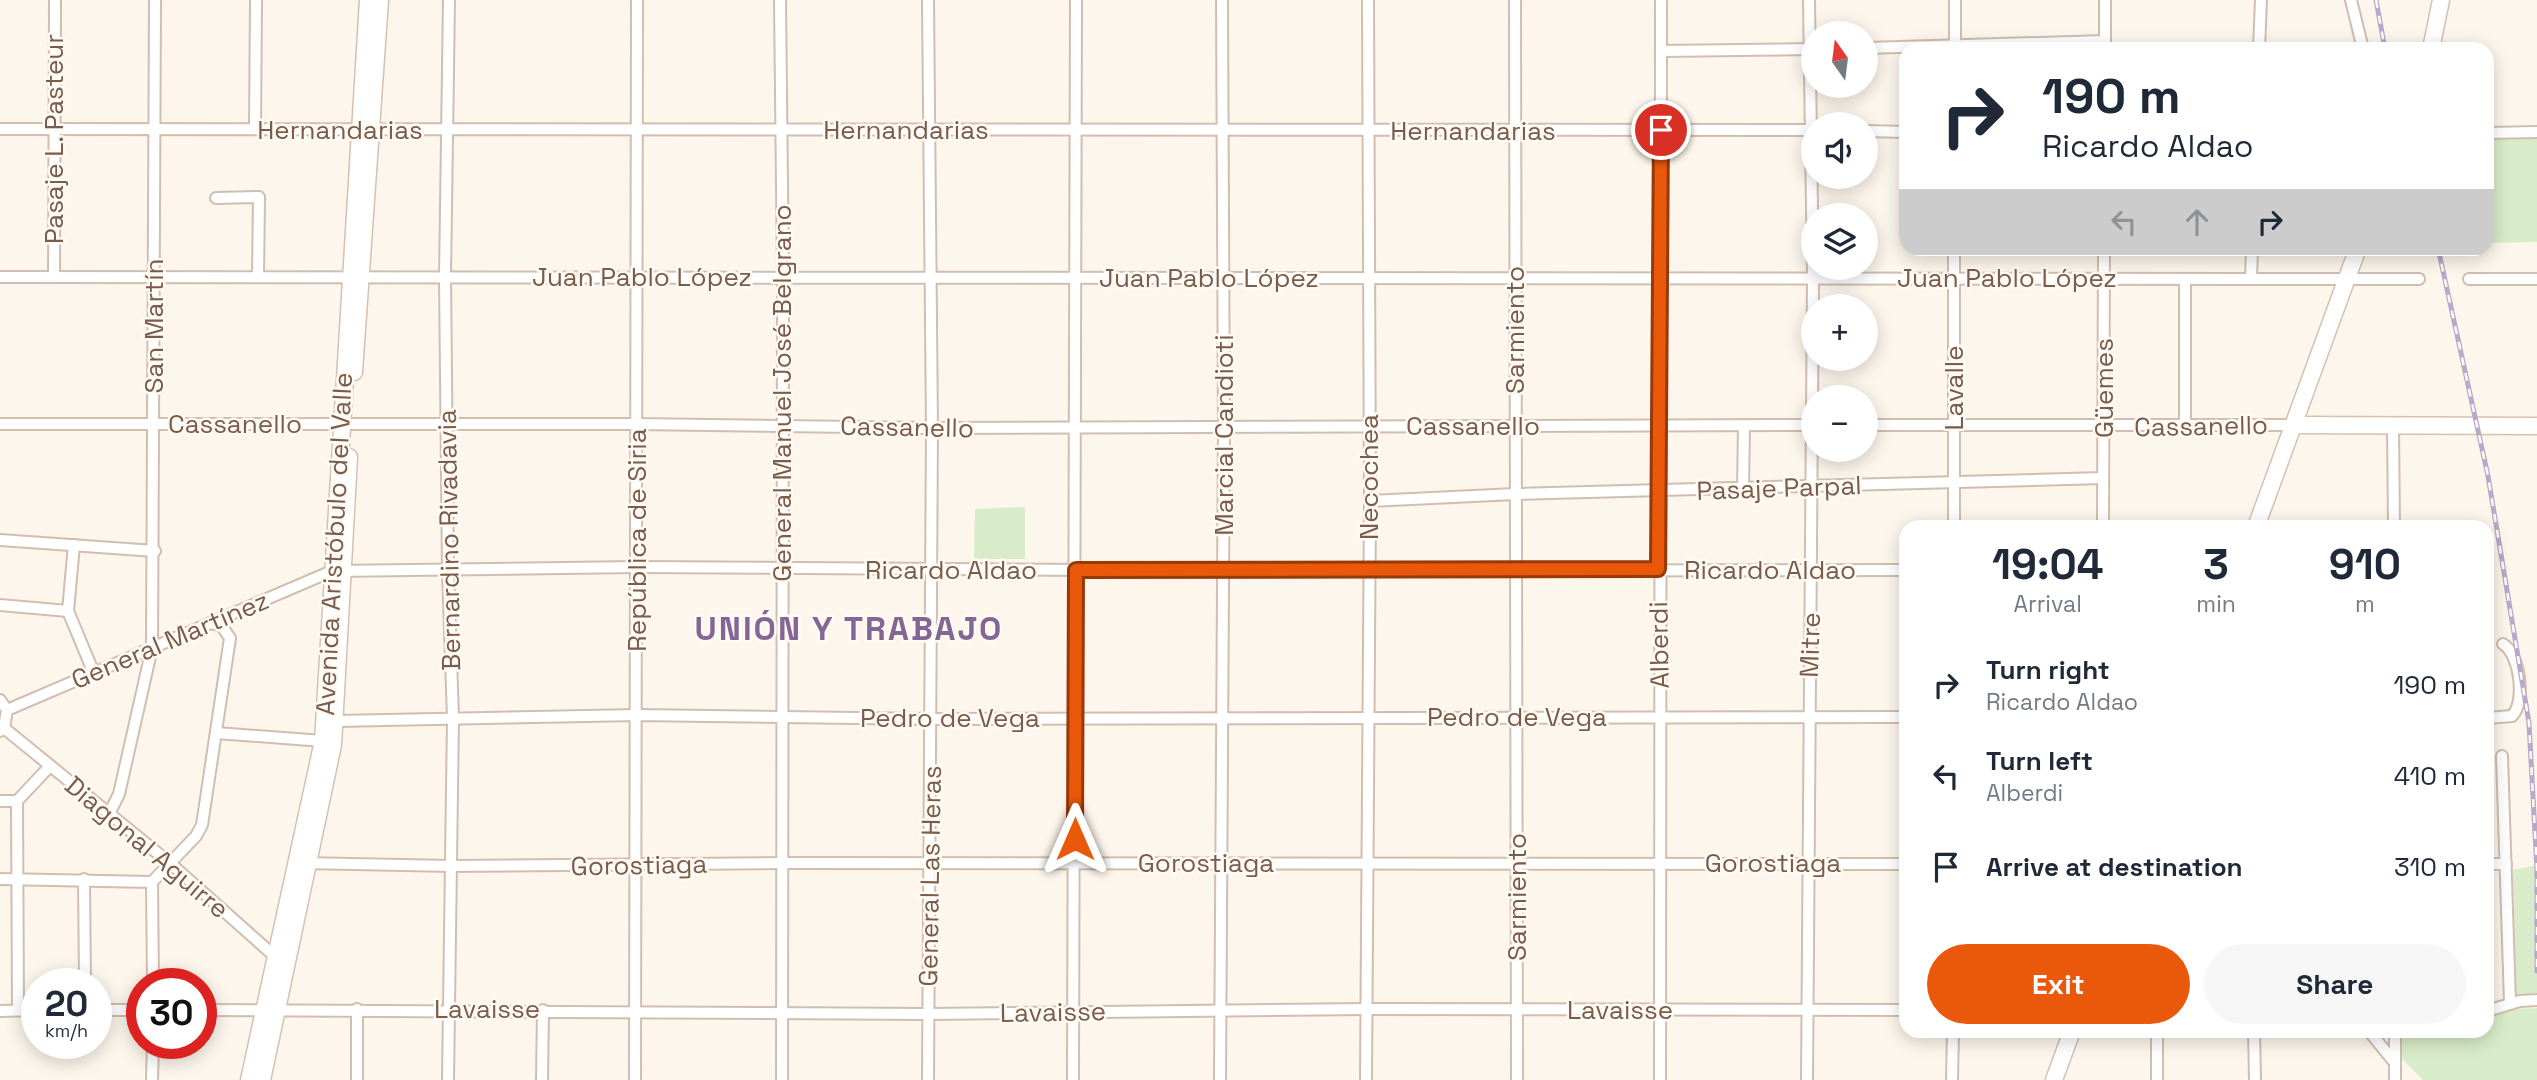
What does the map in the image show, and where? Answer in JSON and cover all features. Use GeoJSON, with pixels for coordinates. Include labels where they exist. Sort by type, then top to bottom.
{"type":"FeatureCollection","features":[{"type":"Feature","properties":{"kind":"main road","name":"Avenida Aristóbulo del Valle"},"geometry":{"type":"LineString","coordinates":[[262,1080],[272,1010],[335,721],[338,571],[365,129],[368,0]]}},
{"type":"Feature","properties":{"kind":"main road","name":"Avenida Aristóbulo del Valle"},"geometry":{"type":"LineString","coordinates":[[365,129],[380,0]]}},
{"type":"Feature","properties":{"kind":"main road"},"geometry":{"type":"LineString","coordinates":[[2432,42],[2441,0]]}},
{"type":"Feature","properties":{"kind":"main road"},"geometry":{"type":"LineString","coordinates":[[2259,520],[2355,256]]}},
{"type":"Feature","properties":{"kind":"main road","name":"Cassanello"},"geometry":{"type":"LineString","coordinates":[[2294,425],[2537,426]]}},
{"type":"Feature","properties":{"kind":"main road","name":"Avenida Aristóbulo del Valle"},"geometry":{"type":"LineString","coordinates":[[303,863],[323,741],[338,571]]}},
{"type":"Feature","properties":{"kind":"main road","name":"Avenida Aristóbulo del Valle"},"geometry":{"type":"LineString","coordinates":[[249,1080],[272,1010]]}},
{"type":"Feature","properties":{"kind":"main road"},"geometry":{"type":"LineString","coordinates":[[2054,1080],[2069,1038]]}},
{"type":"Feature","properties":{"kind":"street","name":"Pasaje L. Pasteur"},"geometry":{"type":"LineString","coordinates":[[54,277],[52,129],[55,0]]}},
{"type":"Feature","properties":{"kind":"street","name":"San Martín"},"geometry":{"type":"LineString","coordinates":[[108,814],[119,794],[152,648],[155,551],[155,0]]}},
{"type":"Feature","properties":{"kind":"street"},"geometry":{"type":"LineString","coordinates":[[255,130],[256,0]]}},
{"type":"Feature","properties":{"kind":"street","name":"Bernardino Rivadavia"},"geometry":{"type":"LineString","coordinates":[[448,1080],[453,866],[445,277],[449,0]]}},
{"type":"Feature","properties":{"kind":"street","name":"República de Siria"},"geometry":{"type":"LineString","coordinates":[[635,1080],[637,0]]}},
{"type":"Feature","properties":{"kind":"street","name":"General Manuel José Belgrano"},"geometry":{"type":"LineString","coordinates":[[780,0],[783,278],[782,1080]]}},
{"type":"Feature","properties":{"kind":"street","name":"General Las Heras"},"geometry":{"type":"LineString","coordinates":[[928,0],[932,428],[932,864],[928,1080]]}},
{"type":"Feature","properties":{"kind":"street"},"geometry":{"type":"LineString","coordinates":[[1073,1080],[1078,131],[1076,0]]}},
{"type":"Feature","properties":{"kind":"street","name":"Marcial Candioti"},"geometry":{"type":"LineString","coordinates":[[1220,1080],[1220,863],[1224,718],[1222,0]]}},
{"type":"Feature","properties":{"kind":"street","name":"Necochea"},"geometry":{"type":"LineString","coordinates":[[1366,1080],[1370,501],[1368,0]]}},
{"type":"Feature","properties":{"kind":"street","name":"Sarmiento"},"geometry":{"type":"LineString","coordinates":[[1515,0],[1518,131],[1515,278],[1517,1080]]}},
{"type":"Feature","properties":{"kind":"street","name":"Alberdi"},"geometry":{"type":"LineString","coordinates":[[1660,1080],[1658,569],[1661,0]]}},
{"type":"Feature","properties":{"kind":"street","name":"Mitre"},"geometry":{"type":"LineString","coordinates":[[1809,0],[1810,21]]}},
{"type":"Feature","properties":{"kind":"street"},"geometry":{"type":"LineString","coordinates":[[1955,0],[1955,42]]}},
{"type":"Feature","properties":{"kind":"street"},"geometry":{"type":"LineString","coordinates":[[2105,0],[2105,42]]}},
{"type":"Feature","properties":{"kind":"street"},"geometry":{"type":"LineString","coordinates":[[2259,42],[2260,0]]}},
{"type":"Feature","properties":{"kind":"street"},"geometry":{"type":"LineString","coordinates":[[2351,0],[2361,42]]}},
{"type":"Feature","properties":{"kind":"street"},"geometry":{"type":"LineString","coordinates":[[1878,48],[1899,48]]}},
{"type":"Feature","properties":{"kind":"street"},"geometry":{"type":"LineString","coordinates":[[1662,51],[1801,49]]}},
{"type":"Feature","properties":{"kind":"street","name":"Hernandarias"},"geometry":{"type":"LineString","coordinates":[[0,129],[1801,130]]}},
{"type":"Feature","properties":{"kind":"street"},"geometry":{"type":"LineString","coordinates":[[1878,131],[1899,132]]}},
{"type":"Feature","properties":{"kind":"street"},"geometry":{"type":"LineString","coordinates":[[2494,133],[2537,132]]}},
{"type":"Feature","properties":{"kind":"street"},"geometry":{"type":"LineString","coordinates":[[216,198],[259,197],[258,277]]}},
{"type":"Feature","properties":{"kind":"street","name":"Lavalle"},"geometry":{"type":"LineString","coordinates":[[1954,256],[1954,520]]}},
{"type":"Feature","properties":{"kind":"street","name":"Güemes"},"geometry":{"type":"LineString","coordinates":[[2103,520],[2104,256]]}},
{"type":"Feature","properties":{"kind":"street"},"geometry":{"type":"LineString","coordinates":[[2251,279],[2252,256]]}},
{"type":"Feature","properties":{"kind":"street","name":"Juan Pablo López"},"geometry":{"type":"LineString","coordinates":[[0,277],[1801,278]]}},
{"type":"Feature","properties":{"kind":"street","name":"Juan Pablo López"},"geometry":{"type":"LineString","coordinates":[[1878,278],[2419,279]]}},
{"type":"Feature","properties":{"kind":"street"},"geometry":{"type":"LineString","coordinates":[[2185,279],[2185,426]]}},
{"type":"Feature","properties":{"kind":"street"},"geometry":{"type":"LineString","coordinates":[[2469,279],[2537,279]]}},
{"type":"Feature","properties":{"kind":"street","name":"Mitre"},"geometry":{"type":"LineString","coordinates":[[1812,385],[1813,280]]}},
{"type":"Feature","properties":{"kind":"street","name":"Cassanello"},"geometry":{"type":"LineString","coordinates":[[0,424],[637,424],[932,428],[1801,425]]}},
{"type":"Feature","properties":{"kind":"street","name":"Cassanello"},"geometry":{"type":"LineString","coordinates":[[1878,425],[2294,425]]}},
{"type":"Feature","properties":{"kind":"street"},"geometry":{"type":"LineString","coordinates":[[1743,490],[1744,426]]}},
{"type":"Feature","properties":{"kind":"street"},"geometry":{"type":"LineString","coordinates":[[2393,426],[2394,520]]}},
{"type":"Feature","properties":{"kind":"street","name":"Mitre"},"geometry":{"type":"LineString","coordinates":[[1807,1080],[1812,462]]}},
{"type":"Feature","properties":{"kind":"street","name":"Pasaje Parpal"},"geometry":{"type":"LineString","coordinates":[[1370,501],[1515,494],[1743,490],[2103,478]]}},
{"type":"Feature","properties":{"kind":"street"},"geometry":{"type":"LineString","coordinates":[[0,540],[155,551]]}},
{"type":"Feature","properties":{"kind":"street"},"geometry":{"type":"LineString","coordinates":[[74,545],[68,611],[93,671]]}},
{"type":"Feature","properties":{"kind":"street","name":"Ricardo Aldao"},"geometry":{"type":"LineString","coordinates":[[338,571],[637,567],[932,571],[1899,570]]}},
{"type":"Feature","properties":{"kind":"street","name":"General Martínez"},"geometry":{"type":"LineString","coordinates":[[7,710],[93,671],[338,571]]}},
{"type":"Feature","properties":{"kind":"street"},"geometry":{"type":"LineString","coordinates":[[0,605],[68,611]]}},
{"type":"Feature","properties":{"kind":"street"},"geometry":{"type":"LineString","coordinates":[[0,879],[152,882],[196,836],[201,825],[230,638],[221,625],[210,623]]}},
{"type":"Feature","properties":{"kind":"street"},"geometry":{"type":"LineString","coordinates":[[2494,718],[2515,714],[2520,703],[2514,658],[2502,644]]}},
{"type":"Feature","properties":{"kind":"street"},"geometry":{"type":"LineString","coordinates":[[0,699],[7,710],[2,730]]}},
{"type":"Feature","properties":{"kind":"street","name":"Pedro de Vega"},"geometry":{"type":"LineString","coordinates":[[335,721],[636,715],[932,719],[1899,717]]}},
{"type":"Feature","properties":{"kind":"street"},"geometry":{"type":"LineString","coordinates":[[216,733],[323,741],[335,721]]}},
{"type":"Feature","properties":{"kind":"street","name":"Diagonal Aguirre"},"geometry":{"type":"LineString","coordinates":[[2,730],[171,864],[282,963]]}},
{"type":"Feature","properties":{"kind":"street"},"geometry":{"type":"LineString","coordinates":[[2502,756],[2510,1003]]}},
{"type":"Feature","properties":{"kind":"street"},"geometry":{"type":"LineString","coordinates":[[0,1010],[18,1010],[17,801],[50,766]]}},
{"type":"Feature","properties":{"kind":"street"},"geometry":{"type":"LineString","coordinates":[[0,801],[17,801]]}},
{"type":"Feature","properties":{"kind":"street","name":"Gorostiaga"},"geometry":{"type":"LineString","coordinates":[[303,863],[453,866],[782,863],[1899,864]]}},
{"type":"Feature","properties":{"kind":"street"},"geometry":{"type":"LineString","coordinates":[[2494,864],[2506,864]]}},
{"type":"Feature","properties":{"kind":"street"},"geometry":{"type":"LineString","coordinates":[[84,879],[85,968]]}},
{"type":"Feature","properties":{"kind":"street"},"geometry":{"type":"LineString","coordinates":[[152,882],[153,968]]}},
{"type":"Feature","properties":{"kind":"street"},"geometry":{"type":"LineString","coordinates":[[2494,1009],[2510,1003],[2537,1000]]}},
{"type":"Feature","properties":{"kind":"street"},"geometry":{"type":"LineString","coordinates":[[357,1009],[357,1080]]}},
{"type":"Feature","properties":{"kind":"street","name":"Lavaisse"},"geometry":{"type":"LineString","coordinates":[[217,1010],[635,1010],[929,1014],[1366,1009],[1899,1010]]}},
{"type":"Feature","properties":{"kind":"street"},"geometry":{"type":"LineString","coordinates":[[542,1080],[543,1010]]}},
{"type":"Feature","properties":{"kind":"street"},"geometry":{"type":"LineString","coordinates":[[1952,1080],[1953,1038]]}},
{"type":"Feature","properties":{"kind":"street"},"geometry":{"type":"LineString","coordinates":[[2157,1038],[2157,1080]]}},
{"type":"Feature","properties":{"kind":"street"},"geometry":{"type":"LineString","coordinates":[[2255,1038],[2255,1080]]}},
{"type":"Feature","properties":{"kind":"street"},"geometry":{"type":"LineString","coordinates":[[2375,1038],[2395,1063]]}},
{"type":"Feature","properties":{"kind":"street"},"geometry":{"type":"LineString","coordinates":[[2395,1038],[2395,1080]]}},
{"type":"Feature","properties":{"kind":"street"},"geometry":{"type":"LineString","coordinates":[[152,1080],[153,1059]]}},
{"type":"Feature","properties":{"kind":"green space"},"geometry":{"type":"Polygon","coordinates":[[[2537,132],[2537,242],[2494,243],[2494,133],[2537,132]]]}},
{"type":"Feature","properties":{"kind":"green space"},"geometry":{"type":"Polygon","coordinates":[[[1025,507],[1025,559],[974,559],[975,509],[1025,507]]]}},
{"type":"Feature","properties":{"kind":"green space"},"geometry":{"type":"Polygon","coordinates":[[[2537,865],[2537,994],[2516,996],[2513,870],[2537,865]]]}},
{"type":"Feature","properties":{"kind":"green space"},"geometry":{"type":"Polygon","coordinates":[[[2537,1008],[2537,1080],[2423,1080],[2401,1058],[2400,1038],[2494,1038],[2494,1015],[2512,1009],[2537,1008]]]}},
{"type":"Feature","properties":{"kind":"railway"},"geometry":{"type":"LineString","coordinates":[[2376,0],[2384,42]]}},
{"type":"Feature","properties":{"kind":"railway"},"geometry":{"type":"LineString","coordinates":[[2440,256],[2488,476],[2529,723],[2537,870],[2537,971]]}},
{"type":"Feature","properties":{"kind":"district","name":"UNIÓN Y TRABAJO"},"geometry":{"type":"Point","coordinates":[849,629]}},
{"type":"Feature","properties":{"kind":"route"},"geometry":{"type":"LineString","coordinates":[[1075,839],[1076,570],[1658,569],[1661,130]]}}]}
